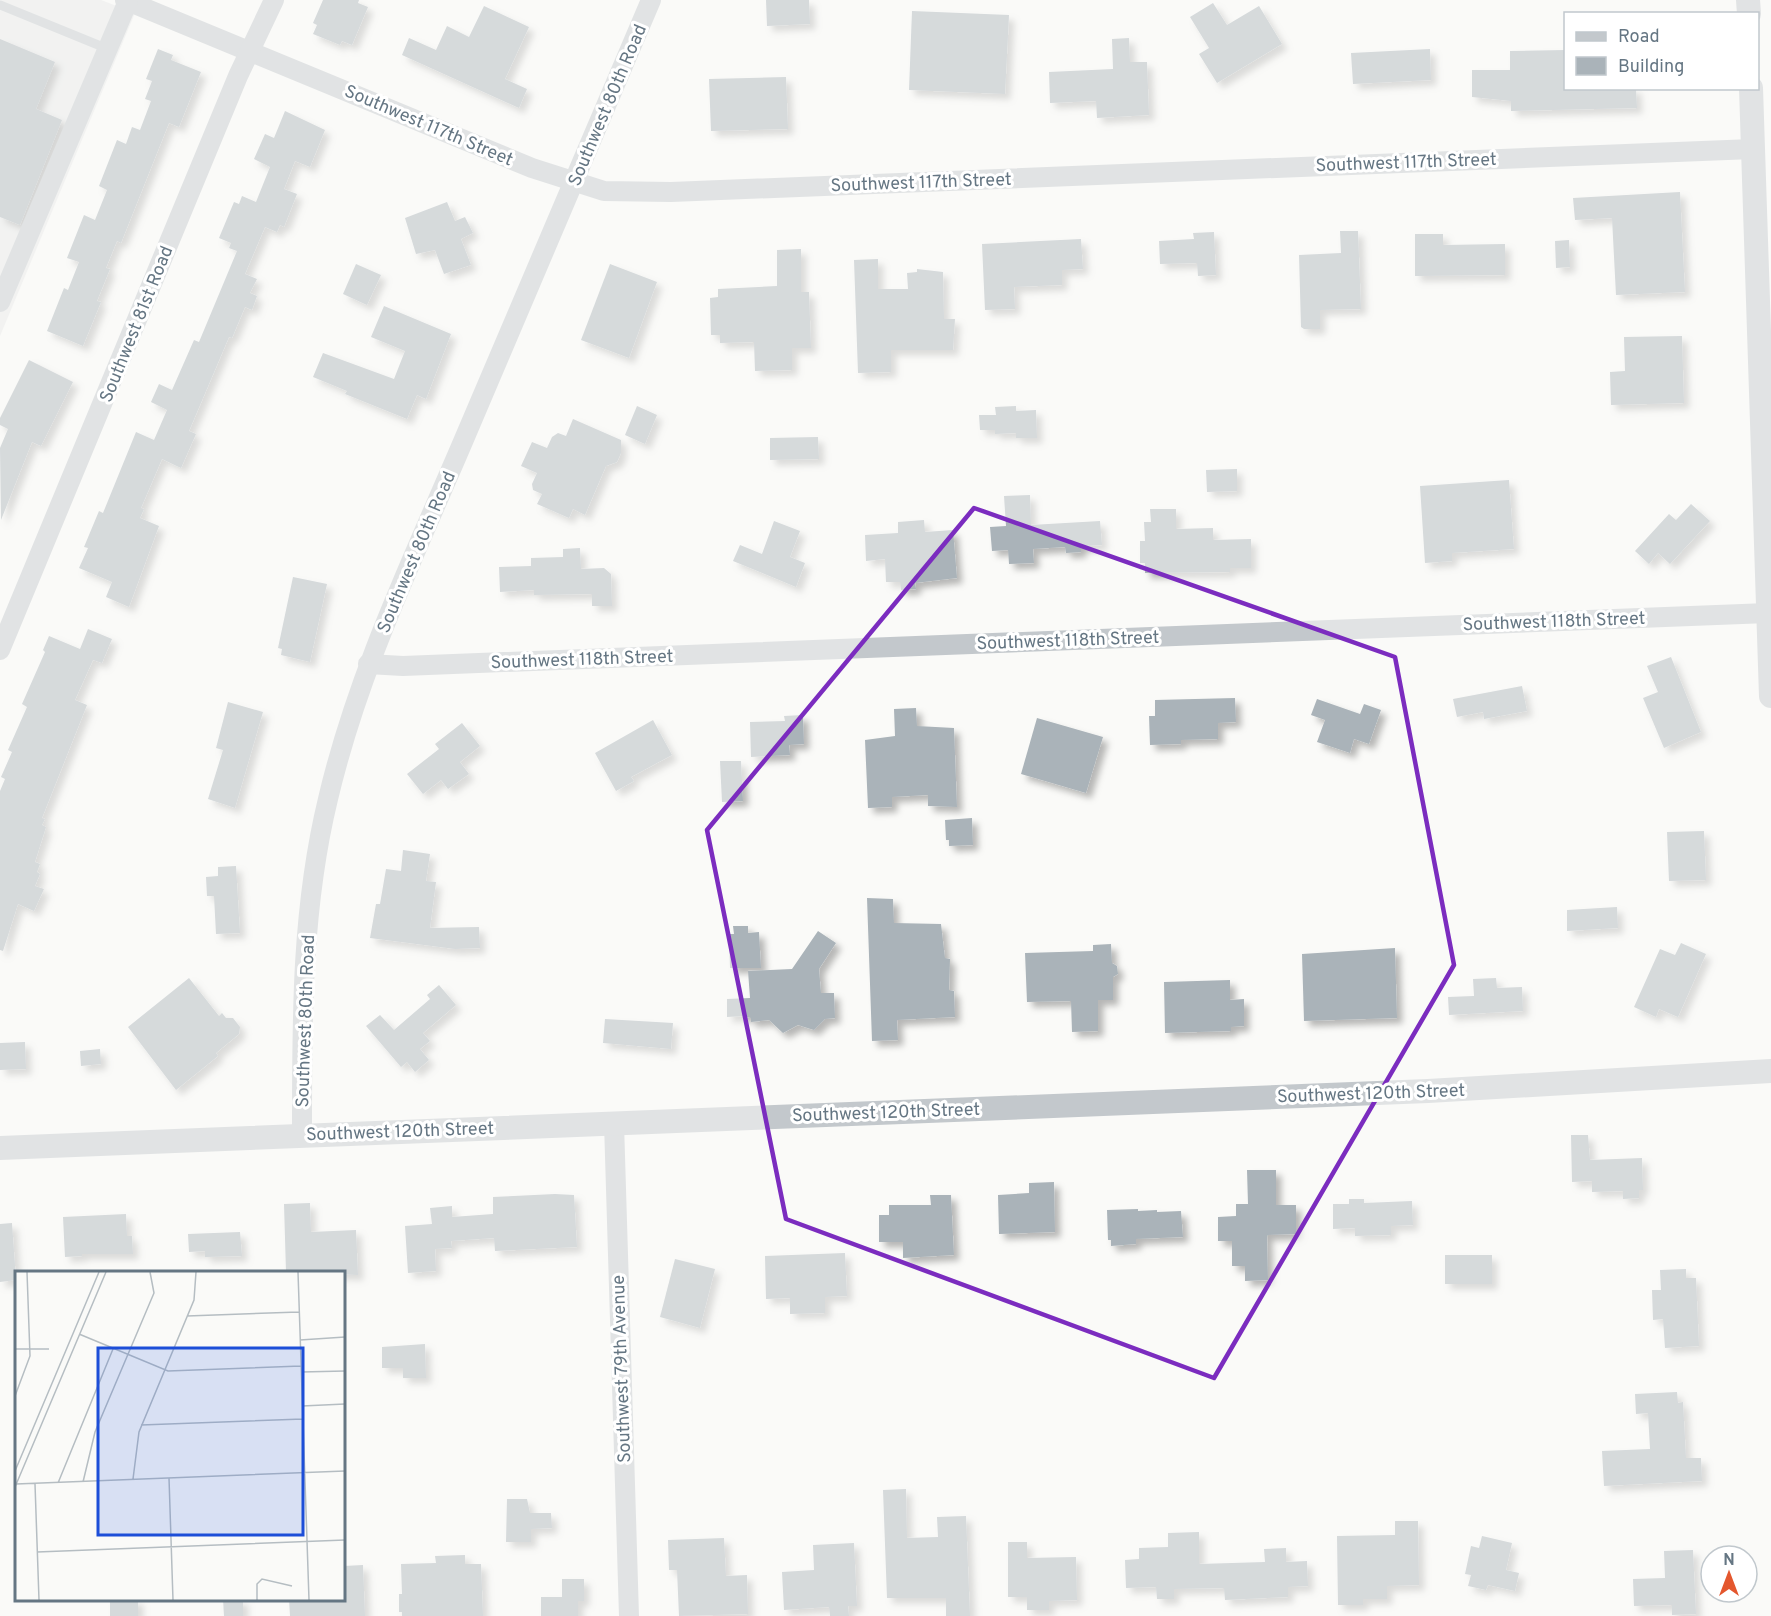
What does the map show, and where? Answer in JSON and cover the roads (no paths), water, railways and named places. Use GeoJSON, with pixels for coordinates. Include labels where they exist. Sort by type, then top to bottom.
{"type":"FeatureCollection","features":[{"type":"Feature","properties":{"kind":"street","name":"Southwest 81st Road"},"geometry":{"type":"LineString","coordinates":[[0,651],[249,51],[274,0]]}},
{"type":"Feature","properties":{"kind":"street","name":"Southwest 80th Road"},"geometry":{"type":"LineString","coordinates":[[302,1135],[303,968],[314,875],[338,760],[368,664],[575,183],[651,0]]}},
{"type":"Feature","properties":{"kind":"street","name":"Southwest 117th Street"},"geometry":{"type":"LineString","coordinates":[[127,1],[532,168],[604,191],[671,192],[1753,149]]}},
{"type":"Feature","properties":{"kind":"street"},"geometry":{"type":"LineString","coordinates":[[1,298],[127,1]]}},
{"type":"Feature","properties":{"kind":"street"},"geometry":{"type":"LineString","coordinates":[[1751,90],[1753,149],[1763,204],[1771,696]]}},
{"type":"Feature","properties":{"kind":"street","name":"Southwest 118th Street"},"geometry":{"type":"LineString","coordinates":[[368,664],[403,666],[1768,613]]}},
{"type":"Feature","properties":{"kind":"street","name":"Southwest 120th Street"},"geometry":{"type":"LineString","coordinates":[[0,1148],[1428,1091],[1771,1071]]}},
{"type":"Feature","properties":{"kind":"street","name":"Southwest 79th Avenue"},"geometry":{"type":"LineString","coordinates":[[614,1122],[629,1616]]}},
{"type":"Feature","properties":{"kind":"lane"},"geometry":{"type":"LineString","coordinates":[[0,5],[108,49]]}}]}
